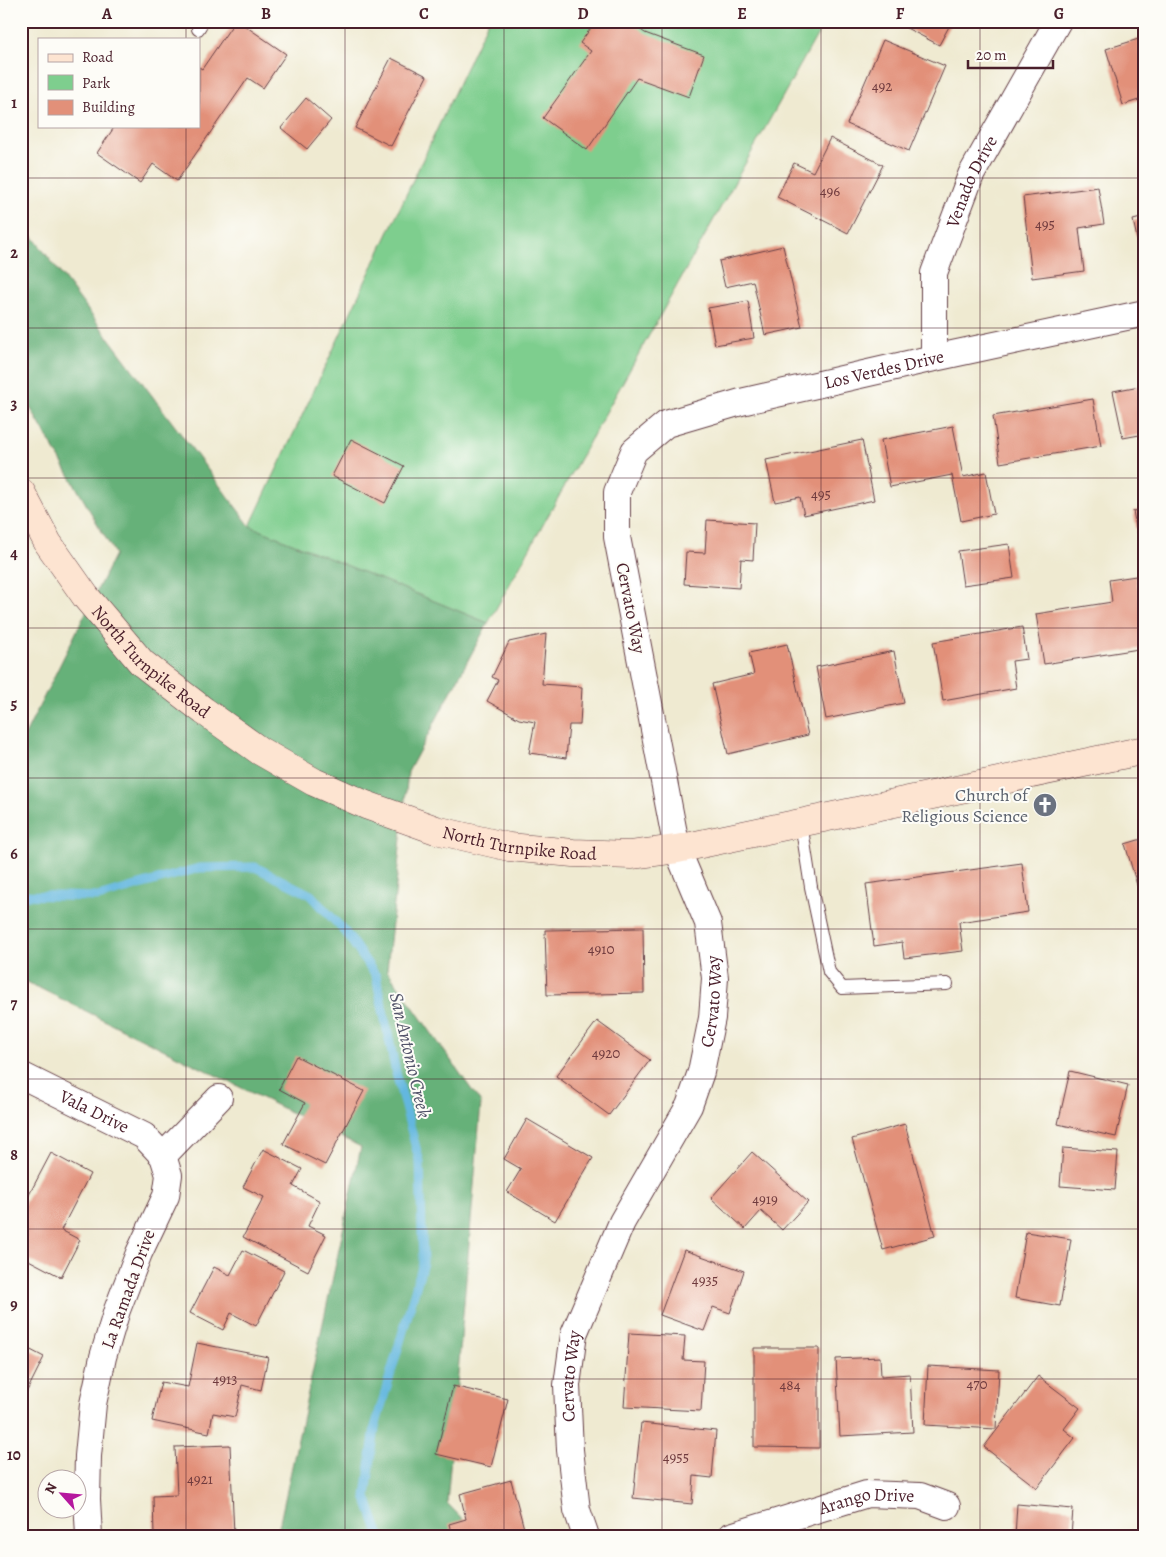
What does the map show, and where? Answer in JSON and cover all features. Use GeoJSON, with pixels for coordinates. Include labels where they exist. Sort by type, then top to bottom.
{"type":"FeatureCollection","features":[{"type":"Feature","properties":{"kind":"main road","name":"North Turnpike Road"},"geometry":{"type":"LineString","coordinates":[[21,492],[48,543],[86,596],[142,663],[204,711],[260,751],[314,782],[366,805],[436,830],[509,847],[573,853],[631,855],[677,849],[1145,750]]}},
{"type":"Feature","properties":{"kind":"street","name":"Venado Drive"},"geometry":{"type":"LineString","coordinates":[[934,358],[934,273],[971,176],[1058,21]]}},
{"type":"Feature","properties":{"kind":"street","name":"Los Verdes Drive"},"geometry":{"type":"LineString","coordinates":[[634,451],[666,424],[741,402],[1145,313]]}},
{"type":"Feature","properties":{"kind":"street","name":"Cervato Way"},"geometry":{"type":"LineString","coordinates":[[586,1536],[578,1510],[570,1450],[568,1385],[574,1334],[622,1222],[689,1106],[701,1072],[712,1018],[715,978],[708,923],[677,849],[617,537],[617,492],[634,451]]}},
{"type":"Feature","properties":{"kind":"street","name":"Vala Drive"},"geometry":{"type":"LineString","coordinates":[[21,1075],[144,1136],[163,1156]]}},
{"type":"Feature","properties":{"kind":"street"},"geometry":{"type":"LineString","coordinates":[[163,1156],[219,1098]]}},
{"type":"Feature","properties":{"kind":"street","name":"La Ramada Drive"},"geometry":{"type":"LineString","coordinates":[[89,1536],[87,1499],[88,1456],[93,1404],[103,1358],[117,1310],[138,1253],[166,1196],[168,1176],[163,1156]]}},
{"type":"Feature","properties":{"kind":"street","name":"Arango Drive"},"geometry":{"type":"LineString","coordinates":[[731,1536],[867,1494],[920,1496],[946,1506]]}},
{"type":"Feature","properties":{"kind":"lane"},"geometry":{"type":"LineString","coordinates":[[801,823],[811,887],[829,972],[842,988],[947,984]]}},
{"type":"Feature","properties":{"kind":"green space"},"geometry":{"type":"Polygon","coordinates":[[[488,21],[825,21],[488,623],[250,526],[488,21]]]}},
{"type":"Feature","properties":{"kind":"green space"},"geometry":{"type":"Polygon","coordinates":[[[21,221],[250,526],[488,623],[408,772],[387,970],[481,1103],[447,1503],[479,1536],[277,1536],[361,1147],[21,979],[21,743],[115,554],[21,392],[21,221]]]}},
{"type":"Feature","properties":{"kind":"building"},"geometry":{"type":"Polygon","coordinates":[[[235,21],[238,21],[286,54],[263,88],[248,78],[177,181],[153,164],[140,183],[97,153],[114,128],[200,128],[200,68],[202,69],[235,21]]]}},
{"type":"Feature","properties":{"kind":"building"},"geometry":{"type":"Polygon","coordinates":[[[596,21],[628,21],[645,33],[704,55],[689,97],[637,78],[587,150],[543,118],[591,51],[580,43],[596,21]]]}},
{"type":"Feature","properties":{"kind":"building"},"geometry":{"type":"Polygon","coordinates":[[[893,21],[952,21],[939,45],[893,21]]]}},
{"type":"Feature","properties":{"kind":"building"},"geometry":{"type":"Polygon","coordinates":[[[1145,37],[1145,98],[1123,105],[1106,49],[1145,37]]]}},
{"type":"Feature","properties":{"kind":"building"},"geometry":{"type":"Polygon","coordinates":[[[883,40],[945,66],[909,151],[847,124],[883,40]]]}},
{"type":"Feature","properties":{"kind":"building"},"geometry":{"type":"Polygon","coordinates":[[[391,58],[427,76],[391,146],[355,128],[391,58]]]}},
{"type":"Feature","properties":{"kind":"building"},"geometry":{"type":"Polygon","coordinates":[[[306,98],[331,120],[307,149],[281,128],[306,98]]]}},
{"type":"Feature","properties":{"kind":"building"},"geometry":{"type":"Polygon","coordinates":[[[830,138],[883,165],[848,233],[777,197],[794,163],[813,172],[830,138]]]}},
{"type":"Feature","properties":{"kind":"building"},"geometry":{"type":"Polygon","coordinates":[[[1098,187],[1104,224],[1079,228],[1084,271],[1032,278],[1023,197],[1098,187]]]}},
{"type":"Feature","properties":{"kind":"building"},"geometry":{"type":"Polygon","coordinates":[[[1145,217],[1145,251],[1140,252],[1133,220],[1145,217]]]}},
{"type":"Feature","properties":{"kind":"building"},"geometry":{"type":"Polygon","coordinates":[[[783,246],[802,327],[765,335],[753,281],[725,287],[719,261],[783,246]]]}},
{"type":"Feature","properties":{"kind":"building"},"geometry":{"type":"Polygon","coordinates":[[[748,301],[754,338],[715,345],[708,308],[748,301]]]}},
{"type":"Feature","properties":{"kind":"building"},"geometry":{"type":"Polygon","coordinates":[[[1145,385],[1145,434],[1123,438],[1113,391],[1145,385]]]}},
{"type":"Feature","properties":{"kind":"building"},"geometry":{"type":"Polygon","coordinates":[[[1093,399],[1101,446],[1000,463],[993,416],[1093,399]]]}},
{"type":"Feature","properties":{"kind":"building"},"geometry":{"type":"Polygon","coordinates":[[[953,426],[963,477],[986,472],[994,514],[961,521],[952,475],[890,487],[881,440],[953,426]]]}},
{"type":"Feature","properties":{"kind":"building"},"geometry":{"type":"Polygon","coordinates":[[[351,439],[404,466],[385,503],[332,476],[351,439]]]}},
{"type":"Feature","properties":{"kind":"building"},"geometry":{"type":"Polygon","coordinates":[[[862,440],[874,500],[804,515],[800,497],[775,502],[766,460],[862,440]]]}},
{"type":"Feature","properties":{"kind":"building"},"geometry":{"type":"Polygon","coordinates":[[[1145,509],[1145,545],[1140,546],[1133,511],[1145,509]]]}},
{"type":"Feature","properties":{"kind":"building"},"geometry":{"type":"Polygon","coordinates":[[[707,520],[755,523],[753,560],[741,559],[739,588],[684,584],[686,552],[705,553],[707,520]]]}},
{"type":"Feature","properties":{"kind":"building"},"geometry":{"type":"Polygon","coordinates":[[[1009,544],[1014,578],[963,585],[958,551],[1009,544]]]}},
{"type":"Feature","properties":{"kind":"building"},"geometry":{"type":"Polygon","coordinates":[[[1136,576],[1145,630],[1145,648],[1044,664],[1036,614],[1112,602],[1109,580],[1136,576]]]}},
{"type":"Feature","properties":{"kind":"building"},"geometry":{"type":"Polygon","coordinates":[[[1022,627],[1027,659],[1012,661],[1016,688],[943,701],[933,642],[1022,627]]]}},
{"type":"Feature","properties":{"kind":"building"},"geometry":{"type":"Polygon","coordinates":[[[546,634],[542,684],[582,687],[580,725],[569,725],[566,758],[529,753],[535,722],[519,719],[487,701],[498,680],[492,677],[509,642],[546,634]]]}},
{"type":"Feature","properties":{"kind":"building"},"geometry":{"type":"Polygon","coordinates":[[[787,644],[808,735],[728,754],[712,684],[754,674],[749,653],[787,644]]]}},
{"type":"Feature","properties":{"kind":"building"},"geometry":{"type":"Polygon","coordinates":[[[894,651],[904,703],[826,719],[816,667],[894,651]]]}},
{"type":"Feature","properties":{"kind":"building"},"geometry":{"type":"Polygon","coordinates":[[[1145,838],[1145,909],[1144,909],[1125,844],[1145,838]]]}},
{"type":"Feature","properties":{"kind":"building"},"geometry":{"type":"Polygon","coordinates":[[[1022,863],[1028,912],[959,922],[963,951],[904,958],[902,942],[874,946],[866,884],[1022,863]]]}},
{"type":"Feature","properties":{"kind":"building"},"geometry":{"type":"Polygon","coordinates":[[[643,928],[644,993],[547,995],[545,930],[643,928]]]}},
{"type":"Feature","properties":{"kind":"building"},"geometry":{"type":"Polygon","coordinates":[[[597,1021],[650,1060],[609,1115],[556,1076],[597,1021]]]}},
{"type":"Feature","properties":{"kind":"building"},"geometry":{"type":"Polygon","coordinates":[[[296,1056],[364,1091],[325,1165],[283,1144],[305,1103],[279,1089],[296,1056]]]}},
{"type":"Feature","properties":{"kind":"building"},"geometry":{"type":"Polygon","coordinates":[[[1070,1071],[1128,1085],[1116,1137],[1058,1124],[1070,1071]]]}},
{"type":"Feature","properties":{"kind":"building"},"geometry":{"type":"Polygon","coordinates":[[[527,1119],[593,1158],[555,1221],[507,1192],[521,1169],[504,1159],[527,1119]]]}},
{"type":"Feature","properties":{"kind":"building"},"geometry":{"type":"Polygon","coordinates":[[[905,1124],[935,1236],[883,1250],[852,1139],[905,1124]]]}},
{"type":"Feature","properties":{"kind":"building"},"geometry":{"type":"Polygon","coordinates":[[[1063,1148],[1118,1152],[1115,1190],[1060,1186],[1063,1148]]]}},
{"type":"Feature","properties":{"kind":"building"},"geometry":{"type":"Polygon","coordinates":[[[263,1149],[302,1169],[293,1186],[320,1201],[308,1226],[326,1235],[308,1271],[243,1237],[264,1197],[243,1187],[263,1149]]]}},
{"type":"Feature","properties":{"kind":"building"},"geometry":{"type":"Polygon","coordinates":[[[752,1152],[808,1202],[782,1230],[761,1211],[745,1229],[711,1198],[752,1152]]]}},
{"type":"Feature","properties":{"kind":"building"},"geometry":{"type":"Polygon","coordinates":[[[51,1153],[90,1174],[61,1230],[80,1240],[61,1277],[21,1256],[21,1210],[51,1153]]]}},
{"type":"Feature","properties":{"kind":"building"},"geometry":{"type":"Polygon","coordinates":[[[1026,1232],[1071,1239],[1060,1306],[1015,1298],[1026,1232]]]}},
{"type":"Feature","properties":{"kind":"building"},"geometry":{"type":"Polygon","coordinates":[[[243,1250],[284,1271],[256,1326],[231,1313],[223,1330],[190,1313],[214,1267],[230,1275],[243,1250]]]}},
{"type":"Feature","properties":{"kind":"building"},"geometry":{"type":"Polygon","coordinates":[[[684,1250],[744,1271],[730,1313],[713,1307],[704,1331],[660,1315],[684,1250]]]}},
{"type":"Feature","properties":{"kind":"building"},"geometry":{"type":"Polygon","coordinates":[[[21,1295],[29,1299],[21,1314],[21,1295]]]}},
{"type":"Feature","properties":{"kind":"building"},"geometry":{"type":"Polygon","coordinates":[[[629,1333],[685,1336],[683,1360],[704,1361],[701,1411],[624,1407],[629,1333]]]}},
{"type":"Feature","properties":{"kind":"building"},"geometry":{"type":"Polygon","coordinates":[[[197,1343],[268,1357],[261,1390],[242,1385],[235,1417],[213,1413],[209,1433],[152,1421],[161,1382],[188,1387],[197,1343]]]}},
{"type":"Feature","properties":{"kind":"building"},"geometry":{"type":"Polygon","coordinates":[[[21,1345],[44,1357],[25,1395],[21,1394],[21,1345]]]}},
{"type":"Feature","properties":{"kind":"building"},"geometry":{"type":"Polygon","coordinates":[[[754,1348],[819,1348],[819,1448],[754,1447],[754,1348]]]}},
{"type":"Feature","properties":{"kind":"building"},"geometry":{"type":"Polygon","coordinates":[[[880,1357],[881,1376],[910,1374],[913,1432],[840,1436],[836,1359],[880,1357]]]}},
{"type":"Feature","properties":{"kind":"building"},"geometry":{"type":"Polygon","coordinates":[[[928,1366],[999,1370],[996,1429],[925,1425],[928,1366]]]}},
{"type":"Feature","properties":{"kind":"building"},"geometry":{"type":"Polygon","coordinates":[[[1038,1376],[1080,1408],[1064,1429],[1075,1438],[1037,1488],[984,1447],[1038,1376]]]}},
{"type":"Feature","properties":{"kind":"building"},"geometry":{"type":"Polygon","coordinates":[[[453,1386],[508,1399],[491,1467],[436,1454],[453,1386]]]}},
{"type":"Feature","properties":{"kind":"building"},"geometry":{"type":"Polygon","coordinates":[[[641,1423],[716,1431],[712,1478],[694,1476],[692,1504],[633,1498],[641,1423]]]}},
{"type":"Feature","properties":{"kind":"building"},"geometry":{"type":"Polygon","coordinates":[[[230,1445],[234,1534],[154,1536],[153,1496],[177,1495],[175,1447],[230,1445]]]}},
{"type":"Feature","properties":{"kind":"building"},"geometry":{"type":"Polygon","coordinates":[[[511,1480],[526,1536],[452,1536],[449,1524],[466,1519],[460,1494],[511,1480]]]}},
{"type":"Feature","properties":{"kind":"building"},"geometry":{"type":"Polygon","coordinates":[[[1017,1504],[1073,1509],[1071,1536],[1015,1536],[1017,1504]]]}},
{"type":"Feature","properties":{"kind":"waterway","name":"San Antonio Creek"},"geometry":{"type":"LineString","coordinates":[[21,895],[98,897],[199,868],[255,867],[311,895],[346,933],[376,976],[396,1073],[420,1163],[423,1263],[375,1427],[366,1497],[380,1536]]}},
{"type":"Feature","properties":{"kind":"place","name":"Church of Religious Science"},"geometry":{"type":"Point","coordinates":[1045,805]}}]}
